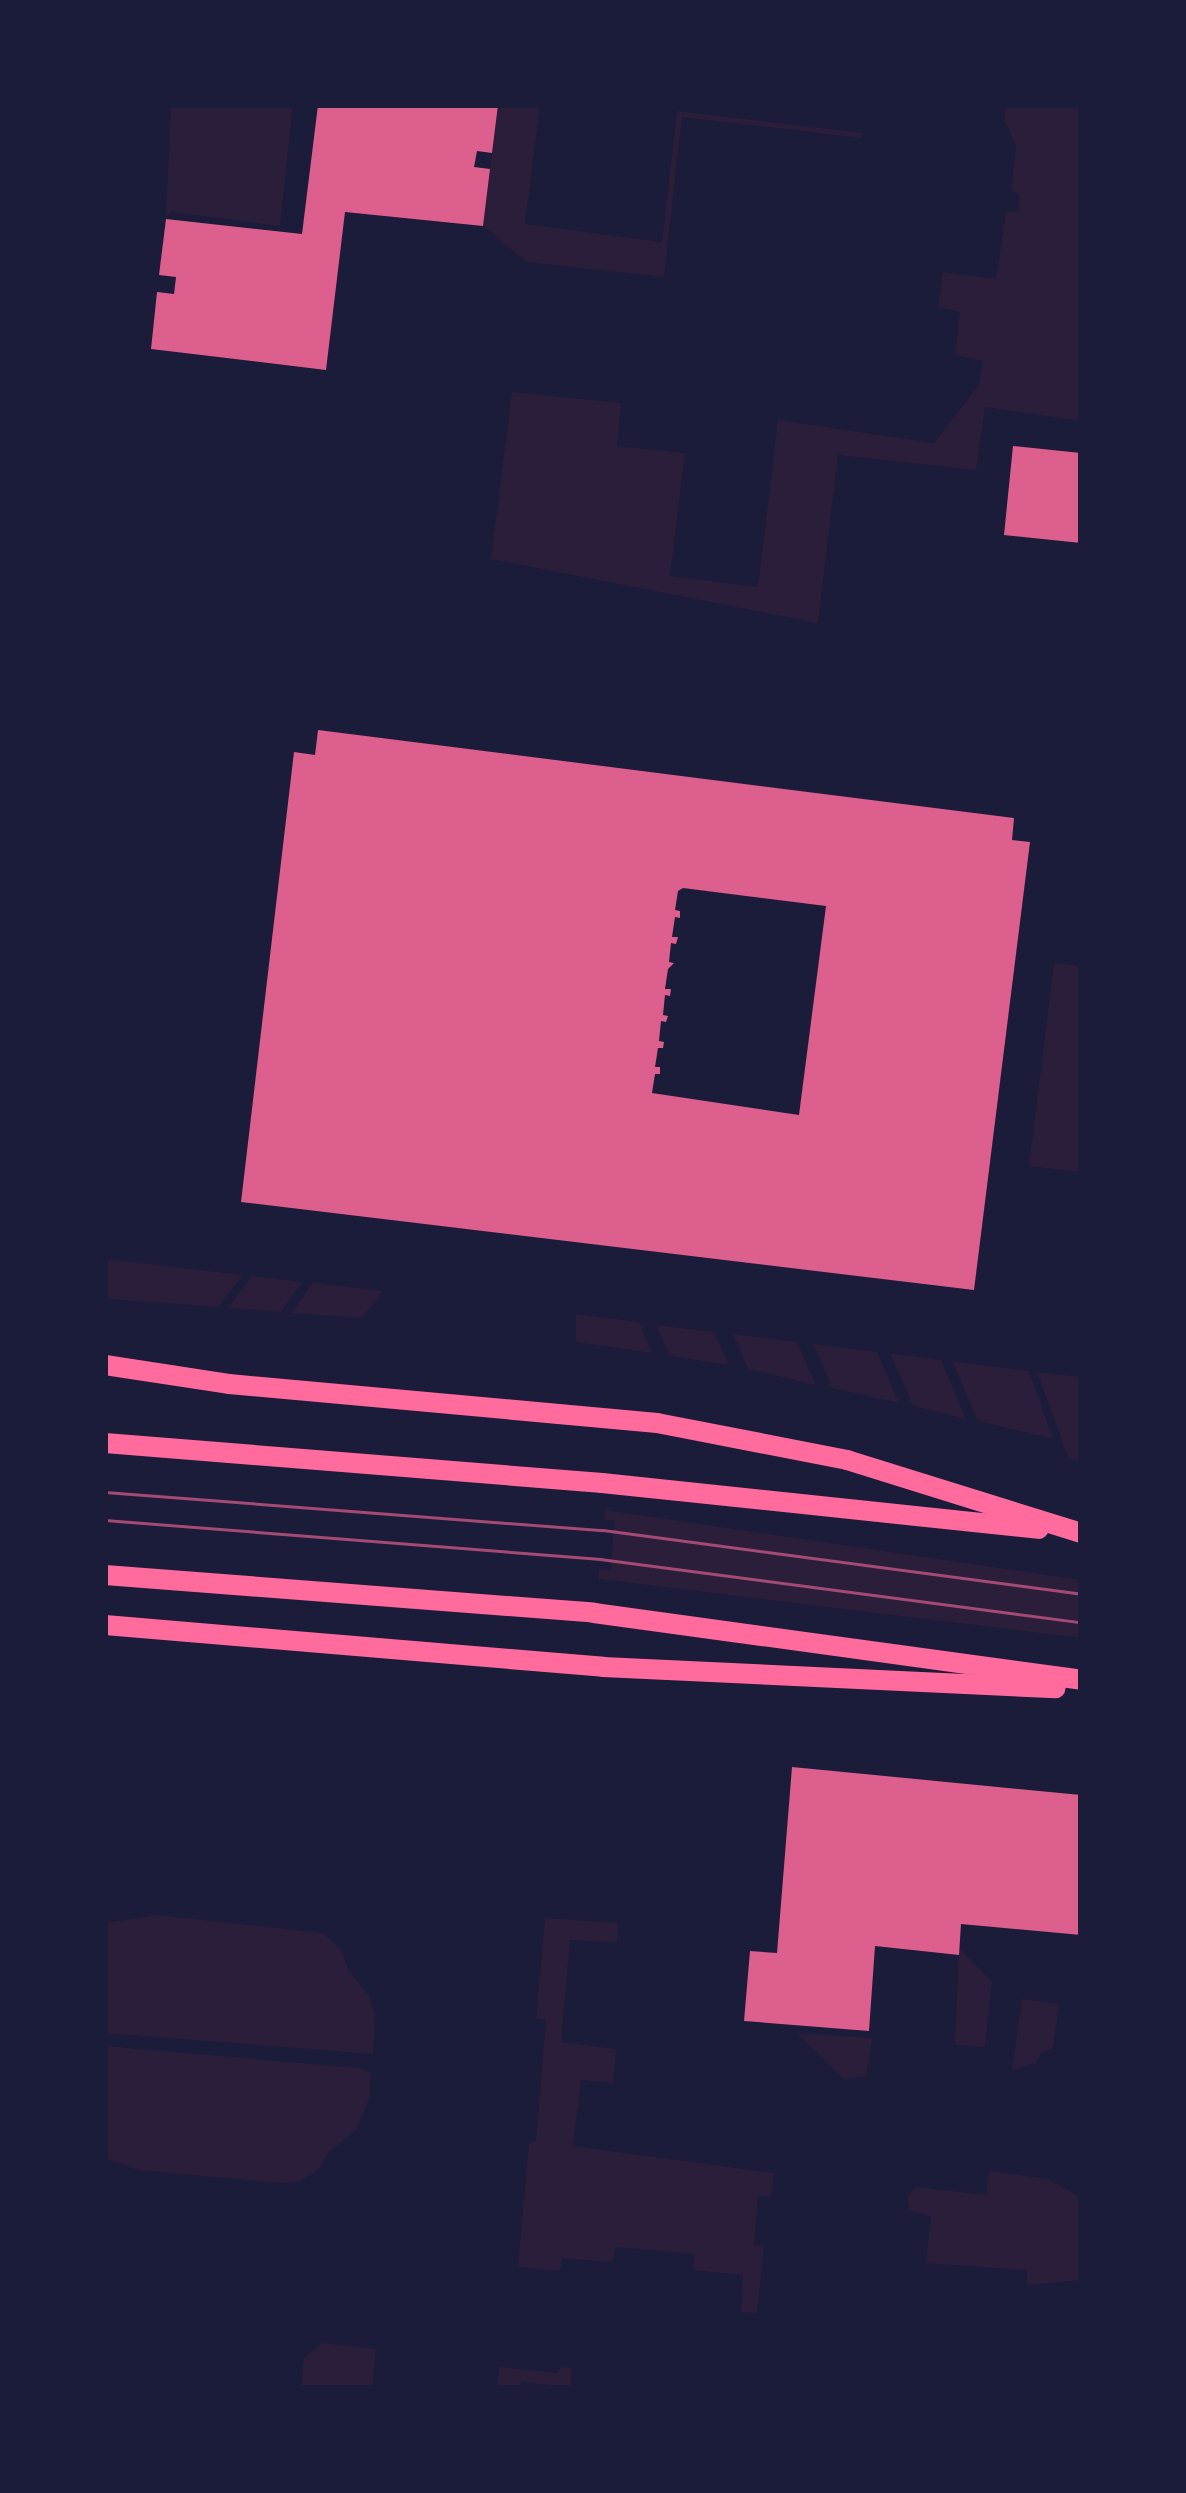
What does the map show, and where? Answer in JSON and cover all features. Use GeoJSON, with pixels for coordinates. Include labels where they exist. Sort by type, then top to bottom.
{"type":"FeatureCollection","features":[{"type":"Feature","properties":{"kind":"main road"},"geometry":{"type":"LineString","coordinates":[[105,1365],[229,1384],[657,1424],[847,1460],[1081,1533]]}},
{"type":"Feature","properties":{"kind":"main road"},"geometry":{"type":"LineString","coordinates":[[105,1443],[602,1483],[1081,1533]]}},
{"type":"Feature","properties":{"kind":"main road"},"geometry":{"type":"LineString","coordinates":[[105,1574],[594,1613],[1081,1680]]}},
{"type":"Feature","properties":{"kind":"main road"},"geometry":{"type":"LineString","coordinates":[[105,1625],[603,1667],[1081,1689]]}},
{"type":"Feature","properties":{"kind":"shaded area"},"geometry":{"type":"Polygon","coordinates":[[[171,105],[293,105],[280,226],[171,212],[166,216],[171,105]]]}},
{"type":"Feature","properties":{"kind":"shaded area"},"geometry":{"type":"Polygon","coordinates":[[[498,105],[540,105],[525,224],[662,242],[677,111],[862,133],[862,138],[682,117],[664,277],[527,262],[483,226],[498,105]]]}},
{"type":"Feature","properties":{"kind":"shaded area"},"geometry":{"type":"Polygon","coordinates":[[[1006,105],[1081,105],[1081,421],[985,407],[976,470],[838,455],[818,623],[491,559],[512,392],[621,403],[617,446],[685,453],[670,576],[758,587],[778,420],[934,443],[979,385],[983,361],[955,355],[960,312],[938,307],[943,272],[996,279],[1006,212],[1019,211],[1020,195],[1011,190],[1016,146],[1004,119],[1006,105]]]}},
{"type":"Feature","properties":{"kind":"shaded area"},"geometry":{"type":"Polygon","coordinates":[[[1054,963],[1081,966],[1081,1172],[1029,1166],[1054,963]]]}},
{"type":"Feature","properties":{"kind":"shaded area"},"geometry":{"type":"Polygon","coordinates":[[[105,1259],[243,1275],[218,1307],[110,1299],[105,1291],[105,1259]]]}},
{"type":"Feature","properties":{"kind":"shaded area"},"geometry":{"type":"Polygon","coordinates":[[[252,1276],[302,1282],[281,1312],[228,1308],[252,1276]]]}},
{"type":"Feature","properties":{"kind":"shaded area"},"geometry":{"type":"Polygon","coordinates":[[[313,1283],[383,1291],[362,1318],[291,1313],[313,1283]]]}},
{"type":"Feature","properties":{"kind":"shaded area"},"geometry":{"type":"Polygon","coordinates":[[[576,1314],[639,1322],[652,1353],[576,1342],[576,1314]]]}},
{"type":"Feature","properties":{"kind":"shaded area"},"geometry":{"type":"Polygon","coordinates":[[[656,1325],[714,1332],[729,1365],[670,1356],[656,1325]]]}},
{"type":"Feature","properties":{"kind":"shaded area"},"geometry":{"type":"Polygon","coordinates":[[[733,1334],[797,1342],[816,1385],[748,1369],[733,1334]]]}},
{"type":"Feature","properties":{"kind":"shaded area"},"geometry":{"type":"Polygon","coordinates":[[[813,1344],[877,1352],[899,1403],[832,1388],[813,1344]]]}},
{"type":"Feature","properties":{"kind":"shaded area"},"geometry":{"type":"Polygon","coordinates":[[[890,1353],[941,1360],[966,1419],[913,1406],[890,1353]]]}},
{"type":"Feature","properties":{"kind":"shaded area"},"geometry":{"type":"Polygon","coordinates":[[[952,1361],[1029,1371],[1053,1439],[978,1421],[952,1361]]]}},
{"type":"Feature","properties":{"kind":"shaded area"},"geometry":{"type":"Polygon","coordinates":[[[1037,1372],[1081,1377],[1081,1461],[1068,1457],[1037,1372]]]}},
{"type":"Feature","properties":{"kind":"shaded area"},"geometry":{"type":"Polygon","coordinates":[[[605,1510],[1081,1580],[1081,1638],[599,1579],[599,1570],[611,1570],[614,1521],[604,1519],[605,1510]]]}},
{"type":"Feature","properties":{"kind":"shaded area"},"geometry":{"type":"Polygon","coordinates":[[[158,1915],[323,1933],[342,1951],[348,1969],[370,1997],[375,2015],[373,2054],[105,2033],[105,1923],[158,1915]]]}},
{"type":"Feature","properties":{"kind":"shaded area"},"geometry":{"type":"Polygon","coordinates":[[[545,1918],[618,1923],[617,1942],[570,1940],[561,2042],[616,2049],[613,2083],[581,2080],[573,2146],[774,2173],[771,2196],[758,2196],[754,2245],[764,2246],[757,2313],[741,2312],[743,2275],[693,2270],[694,2254],[615,2247],[613,2262],[562,2258],[560,2271],[518,2267],[529,2142],[536,2142],[546,2020],[536,2019],[545,1918]]]}},
{"type":"Feature","properties":{"kind":"shaded area"},"geometry":{"type":"Polygon","coordinates":[[[959,1948],[992,1982],[985,2047],[955,2045],[959,1948]]]}},
{"type":"Feature","properties":{"kind":"shaded area"},"geometry":{"type":"Polygon","coordinates":[[[1022,1999],[1059,2004],[1053,2048],[1041,2053],[1036,2063],[1012,2070],[1022,1999]]]}},
{"type":"Feature","properties":{"kind":"shaded area"},"geometry":{"type":"Polygon","coordinates":[[[797,2033],[872,2038],[866,2076],[844,2079],[797,2033]]]}},
{"type":"Feature","properties":{"kind":"shaded area"},"geometry":{"type":"Polygon","coordinates":[[[105,2046],[359,2068],[371,2073],[369,2099],[356,2130],[329,2152],[318,2170],[300,2181],[281,2183],[138,2170],[105,2158],[105,2046]]]}},
{"type":"Feature","properties":{"kind":"shaded area"},"geometry":{"type":"Polygon","coordinates":[[[989,2171],[1049,2179],[1081,2198],[1081,2280],[1027,2285],[1027,2270],[926,2263],[931,2216],[910,2211],[907,2195],[917,2187],[986,2195],[989,2171]]]}},
{"type":"Feature","properties":{"kind":"shaded area"},"geometry":{"type":"Polygon","coordinates":[[[322,2343],[376,2349],[372,2388],[301,2388],[304,2358],[322,2343]]]}},
{"type":"Feature","properties":{"kind":"shaded area"},"geometry":{"type":"Polygon","coordinates":[[[499,2367],[558,2373],[560,2367],[572,2368],[570,2387],[521,2382],[520,2388],[497,2388],[499,2367]]]}},
{"type":"Feature","properties":{"kind":"building"},"geometry":{"type":"Polygon","coordinates":[[[318,105],[498,105],[492,153],[477,151],[474,167],[490,169],[483,226],[345,212],[326,370],[151,349],[157,292],[174,294],[176,277],[159,275],[166,219],[302,234],[318,105]]]}},
{"type":"Feature","properties":{"kind":"building"},"geometry":{"type":"Polygon","coordinates":[[[1013,446],[1081,453],[1081,543],[1004,535],[1013,446]]]}},
{"type":"Feature","properties":{"kind":"building"},"geometry":{"type":"Polygon","coordinates":[[[318,730],[1014,818],[1012,840],[1030,842],[974,1290],[241,1202],[294,752],[315,755],[318,730]],[[683,888],[678,891],[675,910],[680,911],[680,918],[675,917],[672,937],[678,937],[676,944],[671,943],[669,962],[674,963],[668,969],[665,989],[671,989],[670,996],[665,995],[663,1015],[668,1016],[666,1022],[661,1021],[659,1041],[664,1042],[663,1048],[658,1048],[655,1067],[660,1067],[660,1074],[655,1074],[652,1093],[799,1115],[826,906],[683,888]]]}},
{"type":"Feature","properties":{"kind":"building"},"geometry":{"type":"Polygon","coordinates":[[[792,1767],[1081,1795],[1081,1935],[961,1924],[959,1955],[875,1946],[869,2031],[744,2021],[750,1951],[777,1953],[792,1767]]]}},
{"type":"Feature","properties":{"kind":"tram line"},"geometry":{"type":"LineString","coordinates":[[105,1492],[603,1530],[1081,1594]]}},
{"type":"Feature","properties":{"kind":"tram line"},"geometry":{"type":"LineString","coordinates":[[105,1520],[600,1559],[1081,1622]]}}]}
